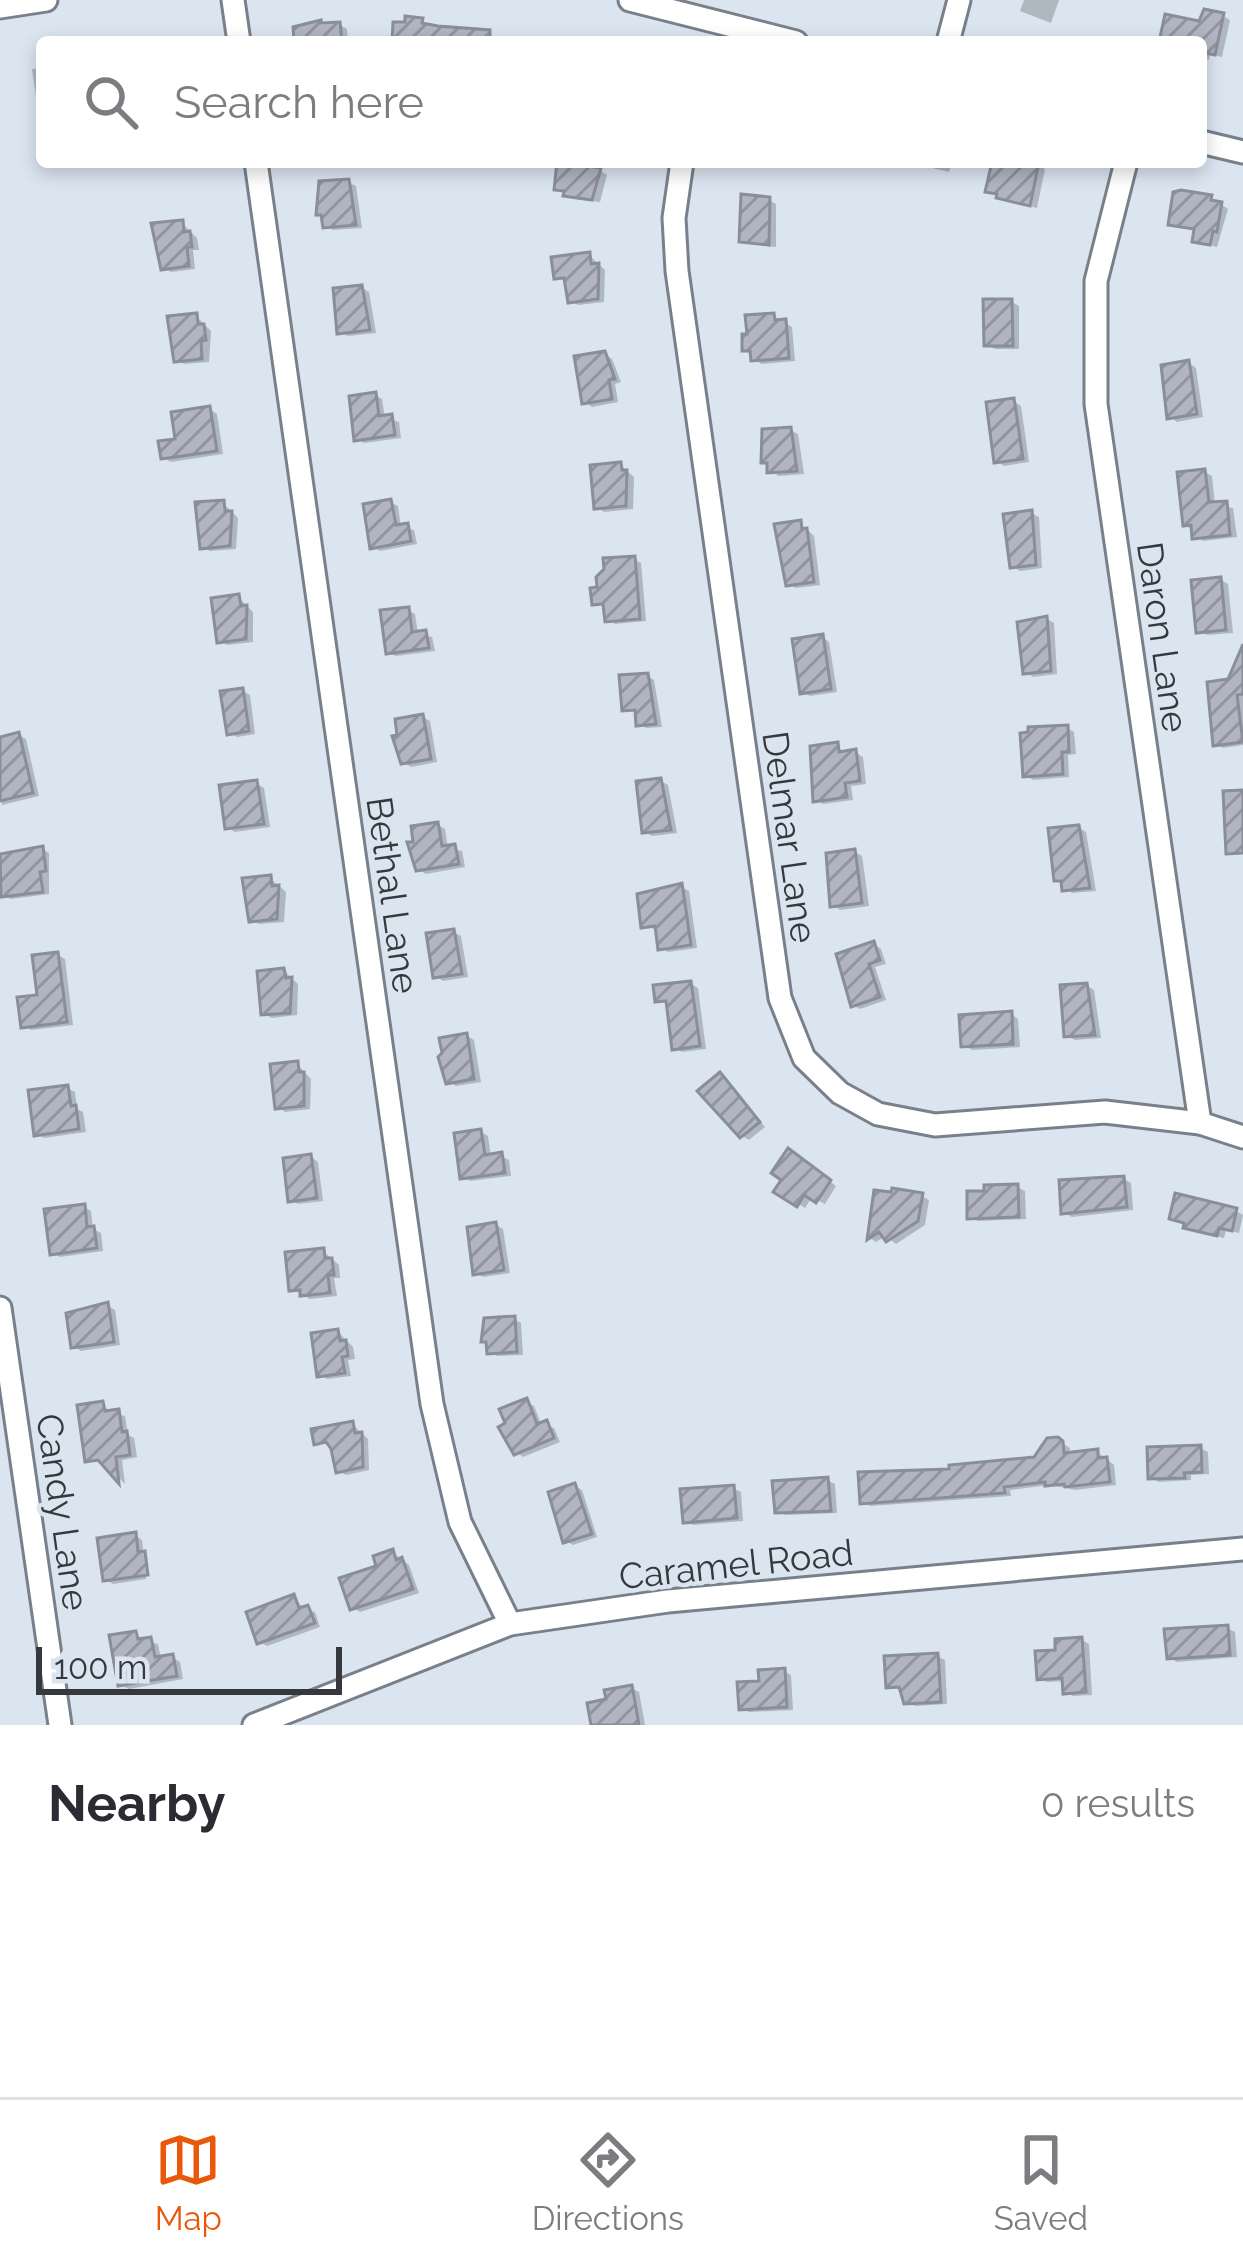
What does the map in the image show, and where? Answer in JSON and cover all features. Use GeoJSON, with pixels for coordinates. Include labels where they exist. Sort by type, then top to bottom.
{"type":"FeatureCollection","features":[{"type":"Feature","properties":{"kind":"street"},"geometry":{"type":"LineString","coordinates":[[0,7],[46,0]]}},
{"type":"Feature","properties":{"kind":"street"},"geometry":{"type":"LineString","coordinates":[[233,0],[238,36]]}},
{"type":"Feature","properties":{"kind":"street"},"geometry":{"type":"LineString","coordinates":[[630,0],[715,33]]}},
{"type":"Feature","properties":{"kind":"street"},"geometry":{"type":"LineString","coordinates":[[949,36],[958,0]]}},
{"type":"Feature","properties":{"kind":"street"},"geometry":{"type":"LineString","coordinates":[[1207,143],[1243,152]]}},
{"type":"Feature","properties":{"kind":"street","name":"Bethal Lane"},"geometry":{"type":"LineString","coordinates":[[257,168],[432,1404],[460,1522],[510,1624]]}},
{"type":"Feature","properties":{"kind":"street","name":"Delmar Lane"},"geometry":{"type":"LineString","coordinates":[[681,168],[674,218],[677,272],[780,998],[804,1058],[840,1093],[878,1114],[935,1125],[1105,1112],[1200,1123],[1243,1137]]}},
{"type":"Feature","properties":{"kind":"street","name":"Daron Lane"},"geometry":{"type":"LineString","coordinates":[[1124,168],[1096,281],[1096,404],[1200,1123]]}},
{"type":"Feature","properties":{"kind":"street","name":"Candy Lane"},"geometry":{"type":"LineString","coordinates":[[0,1308],[60,1725]]}},
{"type":"Feature","properties":{"kind":"street","name":"Caramel Road"},"geometry":{"type":"LineString","coordinates":[[254,1725],[510,1624],[668,1601],[1243,1549]]}},
{"type":"Feature","properties":{"kind":"building"},"geometry":{"type":"Polygon","coordinates":[[[1204,9],[1224,13],[1215,55],[1207,53],[1207,36],[1160,36],[1165,14],[1199,21],[1204,9]]]}},
{"type":"Feature","properties":{"kind":"building"},"geometry":{"type":"Polygon","coordinates":[[[405,16],[423,18],[422,23],[438,26],[490,30],[490,36],[392,36],[393,22],[405,22],[405,16]]]}},
{"type":"Feature","properties":{"kind":"building"},"geometry":{"type":"Polygon","coordinates":[[[321,20],[340,22],[341,36],[294,36],[293,27],[321,20]]]}},
{"type":"Feature","properties":{"kind":"building"},"geometry":{"type":"Polygon","coordinates":[[[556,168],[601,168],[592,200],[554,190],[556,168]]]}},
{"type":"Feature","properties":{"kind":"building"},"geometry":{"type":"Polygon","coordinates":[[[991,168],[1038,168],[1030,206],[985,192],[991,168]]]}},
{"type":"Feature","properties":{"kind":"building"},"geometry":{"type":"Polygon","coordinates":[[[349,179],[356,225],[323,228],[321,215],[316,215],[319,181],[349,179]]]}},
{"type":"Feature","properties":{"kind":"building"},"geometry":{"type":"Polygon","coordinates":[[[1173,192],[1212,195],[1211,200],[1222,202],[1210,245],[1192,242],[1194,229],[1168,225],[1173,192]]]}},
{"type":"Feature","properties":{"kind":"building"},"geometry":{"type":"Polygon","coordinates":[[[741,194],[770,197],[769,245],[739,242],[741,194]]]}},
{"type":"Feature","properties":{"kind":"building"},"geometry":{"type":"Polygon","coordinates":[[[183,220],[184,232],[190,231],[189,266],[161,270],[151,223],[183,220]]]}},
{"type":"Feature","properties":{"kind":"building"},"geometry":{"type":"Polygon","coordinates":[[[590,252],[591,264],[599,263],[598,299],[568,303],[564,278],[554,279],[551,257],[590,252]]]}},
{"type":"Feature","properties":{"kind":"building"},"geometry":{"type":"Polygon","coordinates":[[[362,285],[370,330],[337,334],[333,288],[362,285]]]}},
{"type":"Feature","properties":{"kind":"building"},"geometry":{"type":"Polygon","coordinates":[[[983,299],[1012,299],[1013,346],[984,346],[983,299]]]}},
{"type":"Feature","properties":{"kind":"building"},"geometry":{"type":"Polygon","coordinates":[[[197,313],[206,340],[201,341],[202,359],[174,362],[167,316],[197,313]]]}},
{"type":"Feature","properties":{"kind":"building"},"geometry":{"type":"Polygon","coordinates":[[[774,313],[775,320],[786,319],[789,358],[751,361],[750,351],[742,351],[745,315],[774,313]]]}},
{"type":"Feature","properties":{"kind":"building"},"geometry":{"type":"Polygon","coordinates":[[[605,351],[615,379],[609,380],[612,399],[582,404],[574,356],[605,351]]]}},
{"type":"Feature","properties":{"kind":"building"},"geometry":{"type":"Polygon","coordinates":[[[1189,360],[1197,414],[1167,419],[1161,365],[1189,360]]]}},
{"type":"Feature","properties":{"kind":"building"},"geometry":{"type":"Polygon","coordinates":[[[376,392],[379,416],[392,414],[395,435],[354,441],[349,396],[376,392]]]}},
{"type":"Feature","properties":{"kind":"building"},"geometry":{"type":"Polygon","coordinates":[[[1014,398],[1023,459],[994,463],[986,402],[1014,398]]]}},
{"type":"Feature","properties":{"kind":"building"},"geometry":{"type":"Polygon","coordinates":[[[210,406],[217,451],[161,459],[158,441],[175,439],[171,412],[210,406]]]}},
{"type":"Feature","properties":{"kind":"building"},"geometry":{"type":"Polygon","coordinates":[[[791,427],[797,471],[767,473],[767,463],[761,463],[762,429],[791,427]]]}},
{"type":"Feature","properties":{"kind":"building"},"geometry":{"type":"Polygon","coordinates":[[[621,462],[622,470],[627,470],[626,506],[594,509],[590,465],[621,462]]]}},
{"type":"Feature","properties":{"kind":"building"},"geometry":{"type":"Polygon","coordinates":[[[1205,469],[1209,502],[1227,501],[1230,535],[1192,539],[1191,525],[1183,526],[1177,472],[1205,469]]]}},
{"type":"Feature","properties":{"kind":"building"},"geometry":{"type":"Polygon","coordinates":[[[391,499],[396,525],[408,523],[411,541],[370,549],[363,504],[391,499]]]}},
{"type":"Feature","properties":{"kind":"building"},"geometry":{"type":"Polygon","coordinates":[[[224,500],[225,511],[232,511],[230,546],[200,549],[195,502],[224,500]]]}},
{"type":"Feature","properties":{"kind":"building"},"geometry":{"type":"Polygon","coordinates":[[[1032,510],[1036,565],[1010,568],[1003,514],[1032,510]]]}},
{"type":"Feature","properties":{"kind":"building"},"geometry":{"type":"Polygon","coordinates":[[[801,520],[802,529],[807,528],[814,582],[786,586],[774,524],[801,520]]]}},
{"type":"Feature","properties":{"kind":"building"},"geometry":{"type":"Polygon","coordinates":[[[635,556],[640,619],[605,622],[603,604],[592,605],[590,588],[597,587],[603,558],[635,556]]]}},
{"type":"Feature","properties":{"kind":"building"},"geometry":{"type":"Polygon","coordinates":[[[1221,577],[1226,630],[1196,633],[1191,580],[1221,577]]]}},
{"type":"Feature","properties":{"kind":"building"},"geometry":{"type":"Polygon","coordinates":[[[239,594],[241,606],[247,605],[246,639],[217,643],[211,598],[239,594]]]}},
{"type":"Feature","properties":{"kind":"building"},"geometry":{"type":"Polygon","coordinates":[[[409,607],[412,632],[426,630],[429,648],[386,654],[380,610],[409,607]]]}},
{"type":"Feature","properties":{"kind":"building"},"geometry":{"type":"Polygon","coordinates":[[[1047,616],[1051,671],[1023,674],[1017,622],[1047,616]]]}},
{"type":"Feature","properties":{"kind":"building"},"geometry":{"type":"Polygon","coordinates":[[[823,634],[831,689],[800,694],[792,639],[823,634]]]}},
{"type":"Feature","properties":{"kind":"building"},"geometry":{"type":"Polygon","coordinates":[[[1243,644],[1243,694],[1237,695],[1243,742],[1213,746],[1207,682],[1228,679],[1243,644]]]}},
{"type":"Feature","properties":{"kind":"building"},"geometry":{"type":"Polygon","coordinates":[[[648,673],[656,724],[636,726],[635,710],[622,711],[619,675],[648,673]]]}},
{"type":"Feature","properties":{"kind":"building"},"geometry":{"type":"Polygon","coordinates":[[[243,688],[249,731],[227,735],[220,691],[243,688]]]}},
{"type":"Feature","properties":{"kind":"building"},"geometry":{"type":"Polygon","coordinates":[[[423,714],[431,759],[401,764],[392,736],[397,735],[395,719],[423,714]]]}},
{"type":"Feature","properties":{"kind":"building"},"geometry":{"type":"Polygon","coordinates":[[[1068,725],[1069,752],[1062,752],[1063,774],[1023,777],[1020,733],[1028,732],[1028,727],[1068,725]]]}},
{"type":"Feature","properties":{"kind":"building"},"geometry":{"type":"Polygon","coordinates":[[[19,732],[33,793],[0,801],[0,737],[19,732]]]}},
{"type":"Feature","properties":{"kind":"building"},"geometry":{"type":"Polygon","coordinates":[[[838,742],[839,752],[856,749],[860,781],[845,783],[847,797],[813,802],[810,746],[838,742]]]}},
{"type":"Feature","properties":{"kind":"building"},"geometry":{"type":"Polygon","coordinates":[[[661,778],[671,830],[642,833],[636,781],[661,778]]]}},
{"type":"Feature","properties":{"kind":"building"},"geometry":{"type":"Polygon","coordinates":[[[257,780],[264,824],[225,829],[219,785],[257,780]]]}},
{"type":"Feature","properties":{"kind":"building"},"geometry":{"type":"Polygon","coordinates":[[[1243,790],[1243,853],[1226,854],[1223,791],[1243,790]]]}},
{"type":"Feature","properties":{"kind":"building"},"geometry":{"type":"Polygon","coordinates":[[[438,822],[442,846],[455,844],[459,864],[416,871],[407,842],[413,842],[411,826],[438,822]]]}},
{"type":"Feature","properties":{"kind":"building"},"geometry":{"type":"Polygon","coordinates":[[[1079,825],[1090,888],[1062,891],[1061,881],[1054,881],[1048,828],[1079,825]]]}},
{"type":"Feature","properties":{"kind":"building"},"geometry":{"type":"Polygon","coordinates":[[[43,846],[43,892],[1,897],[0,854],[43,846]]]}},
{"type":"Feature","properties":{"kind":"building"},"geometry":{"type":"Polygon","coordinates":[[[855,849],[862,903],[830,907],[826,853],[855,849]]]}},
{"type":"Feature","properties":{"kind":"building"},"geometry":{"type":"Polygon","coordinates":[[[271,875],[272,886],[279,885],[277,919],[249,922],[242,878],[271,875]]]}},
{"type":"Feature","properties":{"kind":"building"},"geometry":{"type":"Polygon","coordinates":[[[682,883],[691,945],[658,950],[655,926],[641,928],[637,894],[682,883]]]}},
{"type":"Feature","properties":{"kind":"building"},"geometry":{"type":"Polygon","coordinates":[[[454,929],[462,974],[433,978],[426,933],[454,929]]]}},
{"type":"Feature","properties":{"kind":"building"},"geometry":{"type":"Polygon","coordinates":[[[874,941],[880,960],[869,964],[880,997],[851,1007],[836,954],[874,941]]]}},
{"type":"Feature","properties":{"kind":"building"},"geometry":{"type":"Polygon","coordinates":[[[58,952],[67,1022],[21,1028],[17,997],[37,995],[32,955],[58,952]]]}},
{"type":"Feature","properties":{"kind":"building"},"geometry":{"type":"Polygon","coordinates":[[[284,968],[286,978],[292,977],[290,1013],[261,1015],[257,971],[284,968]]]}},
{"type":"Feature","properties":{"kind":"building"},"geometry":{"type":"Polygon","coordinates":[[[691,981],[700,1046],[672,1050],[666,1001],[655,1002],[653,985],[691,981]]]}},
{"type":"Feature","properties":{"kind":"building"},"geometry":{"type":"Polygon","coordinates":[[[1087,983],[1095,1035],[1064,1037],[1060,985],[1087,983]]]}},
{"type":"Feature","properties":{"kind":"building"},"geometry":{"type":"Polygon","coordinates":[[[1012,1011],[1013,1044],[961,1047],[959,1015],[1012,1011]]]}},
{"type":"Feature","properties":{"kind":"building"},"geometry":{"type":"Polygon","coordinates":[[[467,1033],[474,1079],[446,1084],[438,1057],[442,1053],[439,1038],[467,1033]]]}},
{"type":"Feature","properties":{"kind":"building"},"geometry":{"type":"Polygon","coordinates":[[[298,1061],[299,1072],[304,1072],[304,1106],[275,1109],[270,1064],[298,1061]]]}},
{"type":"Feature","properties":{"kind":"building"},"geometry":{"type":"Polygon","coordinates":[[[720,1072],[760,1122],[740,1138],[697,1091],[720,1072]]]}},
{"type":"Feature","properties":{"kind":"building"},"geometry":{"type":"Polygon","coordinates":[[[68,1085],[79,1129],[34,1136],[28,1090],[68,1085]]]}},
{"type":"Feature","properties":{"kind":"building"},"geometry":{"type":"Polygon","coordinates":[[[481,1129],[485,1155],[502,1152],[505,1173],[460,1179],[454,1133],[481,1129]]]}},
{"type":"Feature","properties":{"kind":"building"},"geometry":{"type":"Polygon","coordinates":[[[788,1148],[831,1180],[816,1203],[804,1195],[797,1207],[773,1192],[781,1180],[771,1173],[788,1148]]]}},
{"type":"Feature","properties":{"kind":"building"},"geometry":{"type":"Polygon","coordinates":[[[311,1154],[317,1198],[288,1202],[283,1158],[311,1154]]]}},
{"type":"Feature","properties":{"kind":"building"},"geometry":{"type":"Polygon","coordinates":[[[1124,1176],[1127,1207],[1061,1214],[1059,1180],[1124,1176]]]}},
{"type":"Feature","properties":{"kind":"building"},"geometry":{"type":"Polygon","coordinates":[[[1018,1184],[1019,1217],[967,1219],[967,1191],[984,1191],[984,1185],[1018,1184]]]}},
{"type":"Feature","properties":{"kind":"building"},"geometry":{"type":"Polygon","coordinates":[[[892,1188],[923,1193],[918,1221],[886,1242],[879,1232],[867,1240],[874,1190],[891,1192],[892,1188]]]}},
{"type":"Feature","properties":{"kind":"building"},"geometry":{"type":"Polygon","coordinates":[[[1175,1193],[1237,1208],[1232,1231],[1219,1228],[1217,1236],[1183,1228],[1184,1223],[1169,1219],[1175,1193]]]}},
{"type":"Feature","properties":{"kind":"building"},"geometry":{"type":"Polygon","coordinates":[[[85,1204],[87,1227],[94,1226],[97,1248],[50,1255],[44,1209],[85,1204]]]}},
{"type":"Feature","properties":{"kind":"building"},"geometry":{"type":"Polygon","coordinates":[[[496,1222],[504,1270],[473,1275],[467,1227],[496,1222]]]}},
{"type":"Feature","properties":{"kind":"building"},"geometry":{"type":"Polygon","coordinates":[[[324,1248],[325,1258],[332,1258],[330,1293],[300,1296],[300,1290],[289,1291],[285,1252],[324,1248]]]}},
{"type":"Feature","properties":{"kind":"building"},"geometry":{"type":"Polygon","coordinates":[[[108,1302],[114,1342],[71,1348],[66,1313],[108,1302]]]}},
{"type":"Feature","properties":{"kind":"building"},"geometry":{"type":"Polygon","coordinates":[[[515,1316],[517,1352],[487,1354],[486,1342],[481,1342],[484,1318],[515,1316]]]}},
{"type":"Feature","properties":{"kind":"building"},"geometry":{"type":"Polygon","coordinates":[[[338,1329],[340,1341],[346,1340],[345,1373],[317,1377],[311,1333],[338,1329]]]}},
{"type":"Feature","properties":{"kind":"building"},"geometry":{"type":"Polygon","coordinates":[[[527,1398],[537,1424],[547,1420],[554,1438],[514,1455],[498,1427],[505,1423],[499,1409],[527,1398]]]}},
{"type":"Feature","properties":{"kind":"building"},"geometry":{"type":"Polygon","coordinates":[[[103,1401],[105,1411],[119,1409],[122,1432],[127,1431],[130,1455],[116,1457],[119,1484],[98,1460],[85,1462],[77,1405],[103,1401]]]}},
{"type":"Feature","properties":{"kind":"building"},"geometry":{"type":"Polygon","coordinates":[[[353,1421],[355,1433],[362,1432],[363,1467],[336,1473],[331,1449],[326,1442],[314,1445],[311,1429],[353,1421]]]}},
{"type":"Feature","properties":{"kind":"building"},"geometry":{"type":"Polygon","coordinates":[[[1058,1437],[1064,1453],[1098,1449],[1098,1458],[1107,1457],[1110,1482],[1065,1487],[1045,1486],[1045,1482],[1004,1487],[1005,1493],[860,1504],[858,1472],[949,1469],[949,1465],[1034,1457],[1047,1438],[1058,1437]]]}},
{"type":"Feature","properties":{"kind":"building"},"geometry":{"type":"Polygon","coordinates":[[[1201,1445],[1202,1472],[1184,1473],[1185,1478],[1148,1479],[1147,1447],[1201,1445]]]}},
{"type":"Feature","properties":{"kind":"building"},"geometry":{"type":"Polygon","coordinates":[[[828,1477],[831,1511],[775,1513],[772,1481],[828,1477]]]}},
{"type":"Feature","properties":{"kind":"building"},"geometry":{"type":"Polygon","coordinates":[[[575,1483],[592,1534],[563,1543],[548,1492],[575,1483]]]}},
{"type":"Feature","properties":{"kind":"building"},"geometry":{"type":"Polygon","coordinates":[[[734,1485],[737,1518],[683,1523],[680,1489],[734,1485]]]}},
{"type":"Feature","properties":{"kind":"building"},"geometry":{"type":"Polygon","coordinates":[[[136,1532],[148,1575],[103,1581],[97,1538],[136,1532]]]}},
{"type":"Feature","properties":{"kind":"building"},"geometry":{"type":"Polygon","coordinates":[[[393,1549],[396,1560],[402,1557],[413,1589],[350,1610],[339,1578],[376,1566],[373,1556],[393,1549]]]}},
{"type":"Feature","properties":{"kind":"building"},"geometry":{"type":"Polygon","coordinates":[[[294,1594],[299,1608],[308,1605],[315,1623],[257,1644],[246,1612],[294,1594]]]}},
{"type":"Feature","properties":{"kind":"building"},"geometry":{"type":"Polygon","coordinates":[[[1228,1625],[1230,1655],[1167,1659],[1164,1629],[1228,1625]]]}},
{"type":"Feature","properties":{"kind":"building"},"geometry":{"type":"Polygon","coordinates":[[[136,1631],[138,1639],[151,1637],[155,1657],[173,1654],[177,1676],[118,1686],[109,1635],[136,1631]]]}},
{"type":"Feature","properties":{"kind":"building"},"geometry":{"type":"Polygon","coordinates":[[[1082,1637],[1086,1692],[1063,1694],[1062,1678],[1037,1680],[1035,1651],[1055,1650],[1055,1639],[1082,1637]]]}},
{"type":"Feature","properties":{"kind":"building"},"geometry":{"type":"Polygon","coordinates":[[[938,1653],[941,1702],[904,1704],[899,1687],[886,1688],[884,1656],[938,1653]]]}},
{"type":"Feature","properties":{"kind":"building"},"geometry":{"type":"Polygon","coordinates":[[[785,1668],[787,1707],[739,1710],[737,1682],[759,1681],[758,1670],[785,1668]]]}},
{"type":"Feature","properties":{"kind":"building"},"geometry":{"type":"Polygon","coordinates":[[[632,1685],[639,1725],[591,1725],[587,1703],[606,1699],[604,1690],[632,1685]]]}}]}
